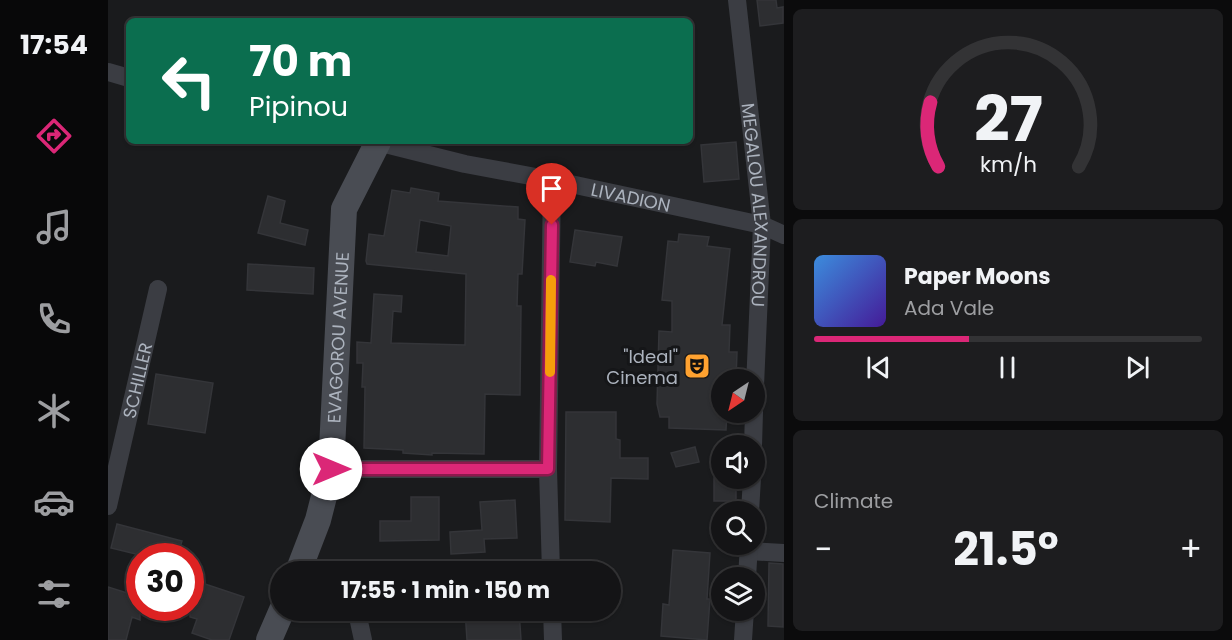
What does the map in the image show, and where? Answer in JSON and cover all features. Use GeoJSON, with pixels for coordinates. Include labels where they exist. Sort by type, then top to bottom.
{"type":"FeatureCollection","features":[{"type":"Feature","properties":{"kind":"street","name":"MEGALOU ALEXANDROU"},"geometry":{"type":"LineString","coordinates":[[738,0],[762,225],[756,369]]}},
{"type":"Feature","properties":{"kind":"street"},"geometry":{"type":"LineString","coordinates":[[108,72],[126,77]]}},
{"type":"Feature","properties":{"kind":"street","name":"EVAGOROU AVENUE"},"geometry":{"type":"LineString","coordinates":[[302,561],[318,520],[331,469],[344,209],[374,144]]}},
{"type":"Feature","properties":{"kind":"street","name":"LIVADION"},"geometry":{"type":"LineString","coordinates":[[383,144],[465,164],[552,180],[762,225],[783,235]]}},
{"type":"Feature","properties":{"kind":"street"},"geometry":{"type":"LineString","coordinates":[[551,561],[548,469],[552,180]]}},
{"type":"Feature","properties":{"kind":"street","name":"SCHILLER"},"geometry":{"type":"LineString","coordinates":[[108,506],[158,289]]}},
{"type":"Feature","properties":{"kind":"street"},"geometry":{"type":"LineString","coordinates":[[331,469],[548,469]]}},
{"type":"Feature","properties":{"kind":"street"},"geometry":{"type":"LineString","coordinates":[[765,550],[783,553]]}},
{"type":"Feature","properties":{"kind":"street"},"geometry":{"type":"LineString","coordinates":[[269,640],[277,621]]}},
{"type":"Feature","properties":{"kind":"street"},"geometry":{"type":"LineString","coordinates":[[359,621],[363,640]]}},
{"type":"Feature","properties":{"kind":"street"},"geometry":{"type":"LineString","coordinates":[[552,621],[553,640]]}},
{"type":"Feature","properties":{"kind":"street"},"geometry":{"type":"LineString","coordinates":[[743,640],[744,621]]}},
{"type":"Feature","properties":{"kind":"building"},"geometry":{"type":"Polygon","coordinates":[[[757,0],[776,0],[777,8],[783,7],[783,23],[760,26],[757,0]]]}},
{"type":"Feature","properties":{"kind":"building"},"geometry":{"type":"Polygon","coordinates":[[[736,142],[739,179],[704,182],[701,145],[736,142]]]}},
{"type":"Feature","properties":{"kind":"building"},"geometry":{"type":"Polygon","coordinates":[[[411,188],[439,193],[438,201],[518,207],[518,219],[525,220],[522,274],[518,274],[517,306],[521,306],[520,395],[485,394],[484,454],[432,453],[432,455],[403,453],[403,450],[364,448],[365,387],[362,387],[363,363],[357,363],[357,342],[371,343],[374,294],[402,296],[401,312],[393,311],[391,343],[465,345],[466,274],[367,264],[369,234],[384,236],[392,190],[410,193],[411,188]],[[420,220],[416,252],[448,256],[451,226],[420,220]]]}},
{"type":"Feature","properties":{"kind":"building"},"geometry":{"type":"Polygon","coordinates":[[[268,196],[285,201],[280,223],[308,230],[305,245],[258,233],[268,196]]]}},
{"type":"Feature","properties":{"kind":"building"},"geometry":{"type":"Polygon","coordinates":[[[575,230],[622,237],[617,266],[596,262],[595,266],[570,262],[575,230]]]}},
{"type":"Feature","properties":{"kind":"building"},"geometry":{"type":"Polygon","coordinates":[[[679,234],[709,237],[707,246],[730,249],[722,325],[730,325],[729,352],[737,352],[736,369],[711,369],[711,423],[726,423],[726,430],[669,428],[669,417],[660,417],[657,404],[659,331],[672,332],[672,301],[662,300],[668,241],[678,242],[679,234]]]}},
{"type":"Feature","properties":{"kind":"building"},"geometry":{"type":"Polygon","coordinates":[[[248,264],[314,268],[313,294],[247,290],[248,264]]]}},
{"type":"Feature","properties":{"kind":"building"},"geometry":{"type":"Polygon","coordinates":[[[156,374],[213,383],[205,433],[148,424],[156,374]]]}},
{"type":"Feature","properties":{"kind":"building"},"geometry":{"type":"Polygon","coordinates":[[[566,412],[616,412],[616,439],[620,440],[620,458],[648,458],[648,479],[611,478],[610,522],[565,520],[566,412]]]}},
{"type":"Feature","properties":{"kind":"building"},"geometry":{"type":"Polygon","coordinates":[[[695,447],[699,462],[676,467],[671,453],[695,447]]]}},
{"type":"Feature","properties":{"kind":"building"},"geometry":{"type":"Polygon","coordinates":[[[714,489],[736,489],[736,501],[714,501],[714,489]]]}},
{"type":"Feature","properties":{"kind":"building"},"geometry":{"type":"Polygon","coordinates":[[[411,497],[439,497],[439,540],[380,541],[380,521],[411,521],[411,497]]]}},
{"type":"Feature","properties":{"kind":"building"},"geometry":{"type":"Polygon","coordinates":[[[515,500],[517,538],[484,539],[485,552],[451,554],[450,532],[482,530],[480,502],[515,500]]]}},
{"type":"Feature","properties":{"kind":"building"},"geometry":{"type":"Polygon","coordinates":[[[117,524],[182,541],[181,543],[126,543],[126,552],[111,548],[117,524]]]}},
{"type":"Feature","properties":{"kind":"building"},"geometry":{"type":"Polygon","coordinates":[[[673,550],[710,553],[707,640],[661,636],[663,604],[669,605],[673,550]]]}},
{"type":"Feature","properties":{"kind":"building"},"geometry":{"type":"Polygon","coordinates":[[[769,563],[783,564],[783,627],[768,626],[769,563]]]}},
{"type":"Feature","properties":{"kind":"building"},"geometry":{"type":"Polygon","coordinates":[[[204,584],[244,597],[229,640],[212,640],[192,633],[196,621],[204,621],[204,584]]]}},
{"type":"Feature","properties":{"kind":"building"},"geometry":{"type":"Polygon","coordinates":[[[108,587],[126,593],[126,621],[131,621],[126,640],[108,640],[108,587]]]}},
{"type":"Feature","properties":{"kind":"building"},"geometry":{"type":"Polygon","coordinates":[[[466,621],[520,621],[521,640],[467,640],[466,621]]]}},
{"type":"Feature","properties":{"kind":"slow traffic"},"geometry":{"type":"LineString","coordinates":[[550,372],[551,280]]}},
{"type":"Feature","properties":{"kind":"place","name":"\"Ideal\" Cinema"},"geometry":{"type":"Point","coordinates":[697,366]}},
{"type":"Feature","properties":{"kind":"route"},"geometry":{"type":"LineString","coordinates":[[331,469],[548,469],[552,225]]}}]}
